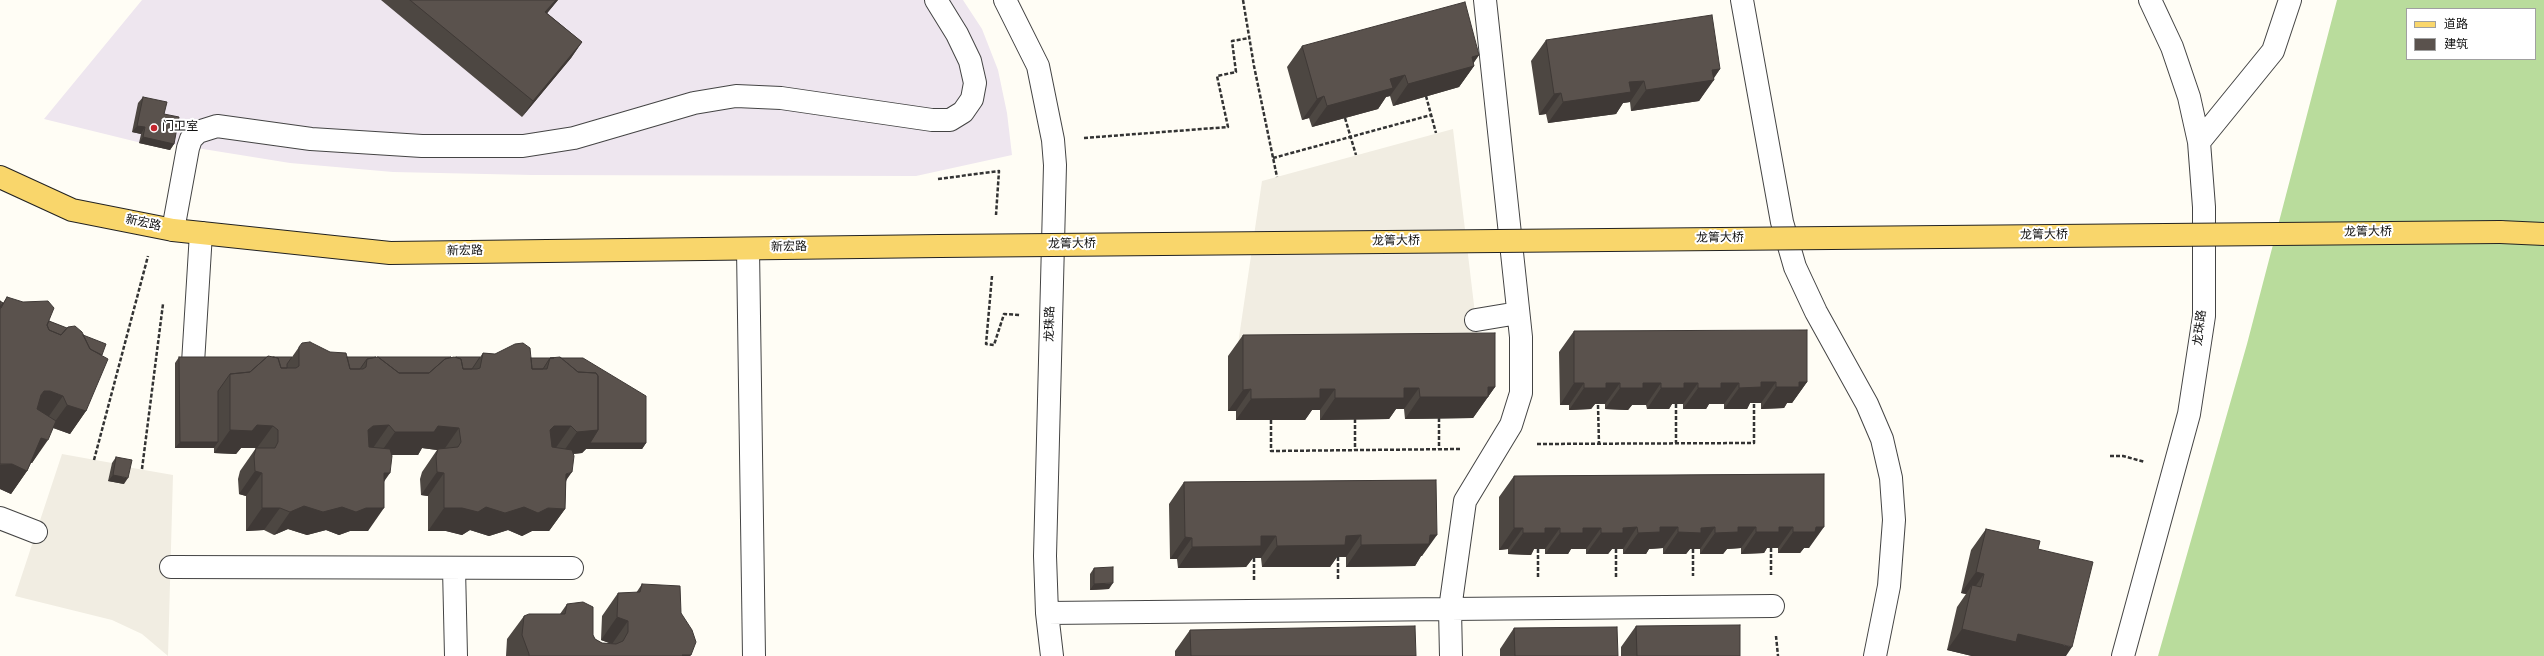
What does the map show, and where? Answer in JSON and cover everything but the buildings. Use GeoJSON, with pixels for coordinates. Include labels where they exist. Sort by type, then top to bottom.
{"type":"FeatureCollection","features":[{"type":"Feature","properties":{"kind":"main road","name":"新宏路"},"geometry":{"type":"LineString","coordinates":[[0,177],[72,210],[164,229],[390,253],[940,246]]}},
{"type":"Feature","properties":{"kind":"main road","name":"龙箐大桥"},"geometry":{"type":"LineString","coordinates":[[940,246],[2500,232],[2544,234]]}},
{"type":"Feature","properties":{"kind":"street"},"geometry":{"type":"LineString","coordinates":[[164,229],[191,139],[198,132],[217,126],[319,139],[422,146],[523,146],[574,138],[694,103],[736,96],[781,98],[932,120],[950,120],[963,112],[972,99],[975,83],[970,61],[957,34],[936,0]]}},
{"type":"Feature","properties":{"kind":"street","name":"龙珠路"},"geometry":{"type":"LineString","coordinates":[[1005,0],[1038,66],[1053,140],[1055,165],[1046,556],[1047,613],[1052,656]]}},
{"type":"Feature","properties":{"kind":"street"},"geometry":{"type":"LineString","coordinates":[[1450,656],[1450,609],[1465,501],[1511,425],[1521,392],[1521,337],[1485,0]]}},
{"type":"Feature","properties":{"kind":"street"},"geometry":{"type":"LineString","coordinates":[[1742,0],[1782,222],[1795,267],[1816,312],[1867,404],[1882,440],[1891,478],[1894,520],[1889,586],[1875,656]]}},
{"type":"Feature","properties":{"kind":"street","name":"龙珠路"},"geometry":{"type":"LineString","coordinates":[[2123,656],[2189,414],[2203,323],[2204,207],[2199,142],[2189,97],[2172,47],[2150,0]]}},
{"type":"Feature","properties":{"kind":"street"},"geometry":{"type":"LineString","coordinates":[[2199,142],[2272,51],[2290,0]]}},
{"type":"Feature","properties":{"kind":"street"},"geometry":{"type":"LineString","coordinates":[[193,363],[201,233]]}},
{"type":"Feature","properties":{"kind":"street"},"geometry":{"type":"LineString","coordinates":[[748,249],[754,656]]}},
{"type":"Feature","properties":{"kind":"street"},"geometry":{"type":"LineString","coordinates":[[1476,320],[1518,313]]}},
{"type":"Feature","properties":{"kind":"street"},"geometry":{"type":"LineString","coordinates":[[0,518],[36,532]]}},
{"type":"Feature","properties":{"kind":"street"},"geometry":{"type":"LineString","coordinates":[[171,566],[572,568]]}},
{"type":"Feature","properties":{"kind":"street"},"geometry":{"type":"LineString","coordinates":[[454,568],[456,656]]}},
{"type":"Feature","properties":{"kind":"street"},"geometry":{"type":"LineString","coordinates":[[1047,613],[1773,606]]}},
{"type":"Feature","properties":{"kind":"path"},"geometry":{"type":"LineString","coordinates":[[1243,0],[1249,38],[1277,177]]}},
{"type":"Feature","properties":{"kind":"path"},"geometry":{"type":"LineString","coordinates":[[1053,140],[1228,127],[1217,76],[1236,72],[1232,41],[1249,38]]}},
{"type":"Feature","properties":{"kind":"path"},"geometry":{"type":"LineString","coordinates":[[1426,96],[1436,133]]}},
{"type":"Feature","properties":{"kind":"path"},"geometry":{"type":"LineString","coordinates":[[1273,158],[1432,115]]}},
{"type":"Feature","properties":{"kind":"path"},"geometry":{"type":"LineString","coordinates":[[1345,118],[1356,155]]}},
{"type":"Feature","properties":{"kind":"path"},"geometry":{"type":"LineString","coordinates":[[938,178],[999,170],[998,194]]}},
{"type":"Feature","properties":{"kind":"path"},"geometry":{"type":"LineString","coordinates":[[94,460],[164,229]]}},
{"type":"Feature","properties":{"kind":"path"},"geometry":{"type":"LineString","coordinates":[[990,293],[986,344],[994,345],[1004,314]]}},
{"type":"Feature","properties":{"kind":"path"},"geometry":{"type":"LineString","coordinates":[[142,469],[154,371]]}},
{"type":"Feature","properties":{"kind":"path"},"geometry":{"type":"LineString","coordinates":[[1271,420],[1271,450],[1439,449],[1599,444],[1754,443],[1754,403]]}},
{"type":"Feature","properties":{"kind":"path"},"geometry":{"type":"LineString","coordinates":[[1598,404],[1599,444]]}},
{"type":"Feature","properties":{"kind":"path"},"geometry":{"type":"LineString","coordinates":[[1676,404],[1676,443]]}},
{"type":"Feature","properties":{"kind":"path"},"geometry":{"type":"LineString","coordinates":[[1439,418],[1439,449]]}},
{"type":"Feature","properties":{"kind":"path"},"geometry":{"type":"LineString","coordinates":[[1355,419],[1355,450]]}},
{"type":"Feature","properties":{"kind":"path"},"geometry":{"type":"LineString","coordinates":[[2110,456],[2123,456]]}},
{"type":"Feature","properties":{"kind":"path"},"geometry":{"type":"LineString","coordinates":[[1771,548],[1771,575]]}},
{"type":"Feature","properties":{"kind":"path"},"geometry":{"type":"LineString","coordinates":[[1538,549],[1538,576]]}},
{"type":"Feature","properties":{"kind":"path"},"geometry":{"type":"LineString","coordinates":[[1616,549],[1616,575]]}},
{"type":"Feature","properties":{"kind":"path"},"geometry":{"type":"LineString","coordinates":[[1693,549],[1693,575]]}},
{"type":"Feature","properties":{"kind":"path"},"geometry":{"type":"LineString","coordinates":[[1338,557],[1338,584]]}},
{"type":"Feature","properties":{"kind":"path"},"geometry":{"type":"LineString","coordinates":[[1254,558],[1254,584]]}},
{"type":"Feature","properties":{"kind":"shaded area"},"geometry":{"type":"Polygon","coordinates":[[[142,0],[963,0],[982,29],[998,70],[1007,113],[1012,155],[916,176],[532,175],[393,172],[290,163],[172,144],[170,150],[44,119],[142,0]]]}},
{"type":"Feature","properties":{"kind":"shaded area"},"geometry":{"type":"Polygon","coordinates":[[[1453,129],[1479,347],[1237,351],[1262,181],[1453,129]]]}},
{"type":"Feature","properties":{"kind":"shaded area"},"geometry":{"type":"Polygon","coordinates":[[[62,454],[112,463],[108,481],[127,467],[173,475],[168,656],[142,634],[112,620],[15,596],[62,454]]]}},
{"type":"Feature","properties":{"kind":"green space"},"geometry":{"type":"Polygon","coordinates":[[[2337,0],[2544,0],[2544,656],[2158,656],[2247,344],[2337,0]]]}},
{"type":"Feature","properties":{"kind":"place","name":"门卫室"},"geometry":{"type":"Point","coordinates":[154,128]}}]}
